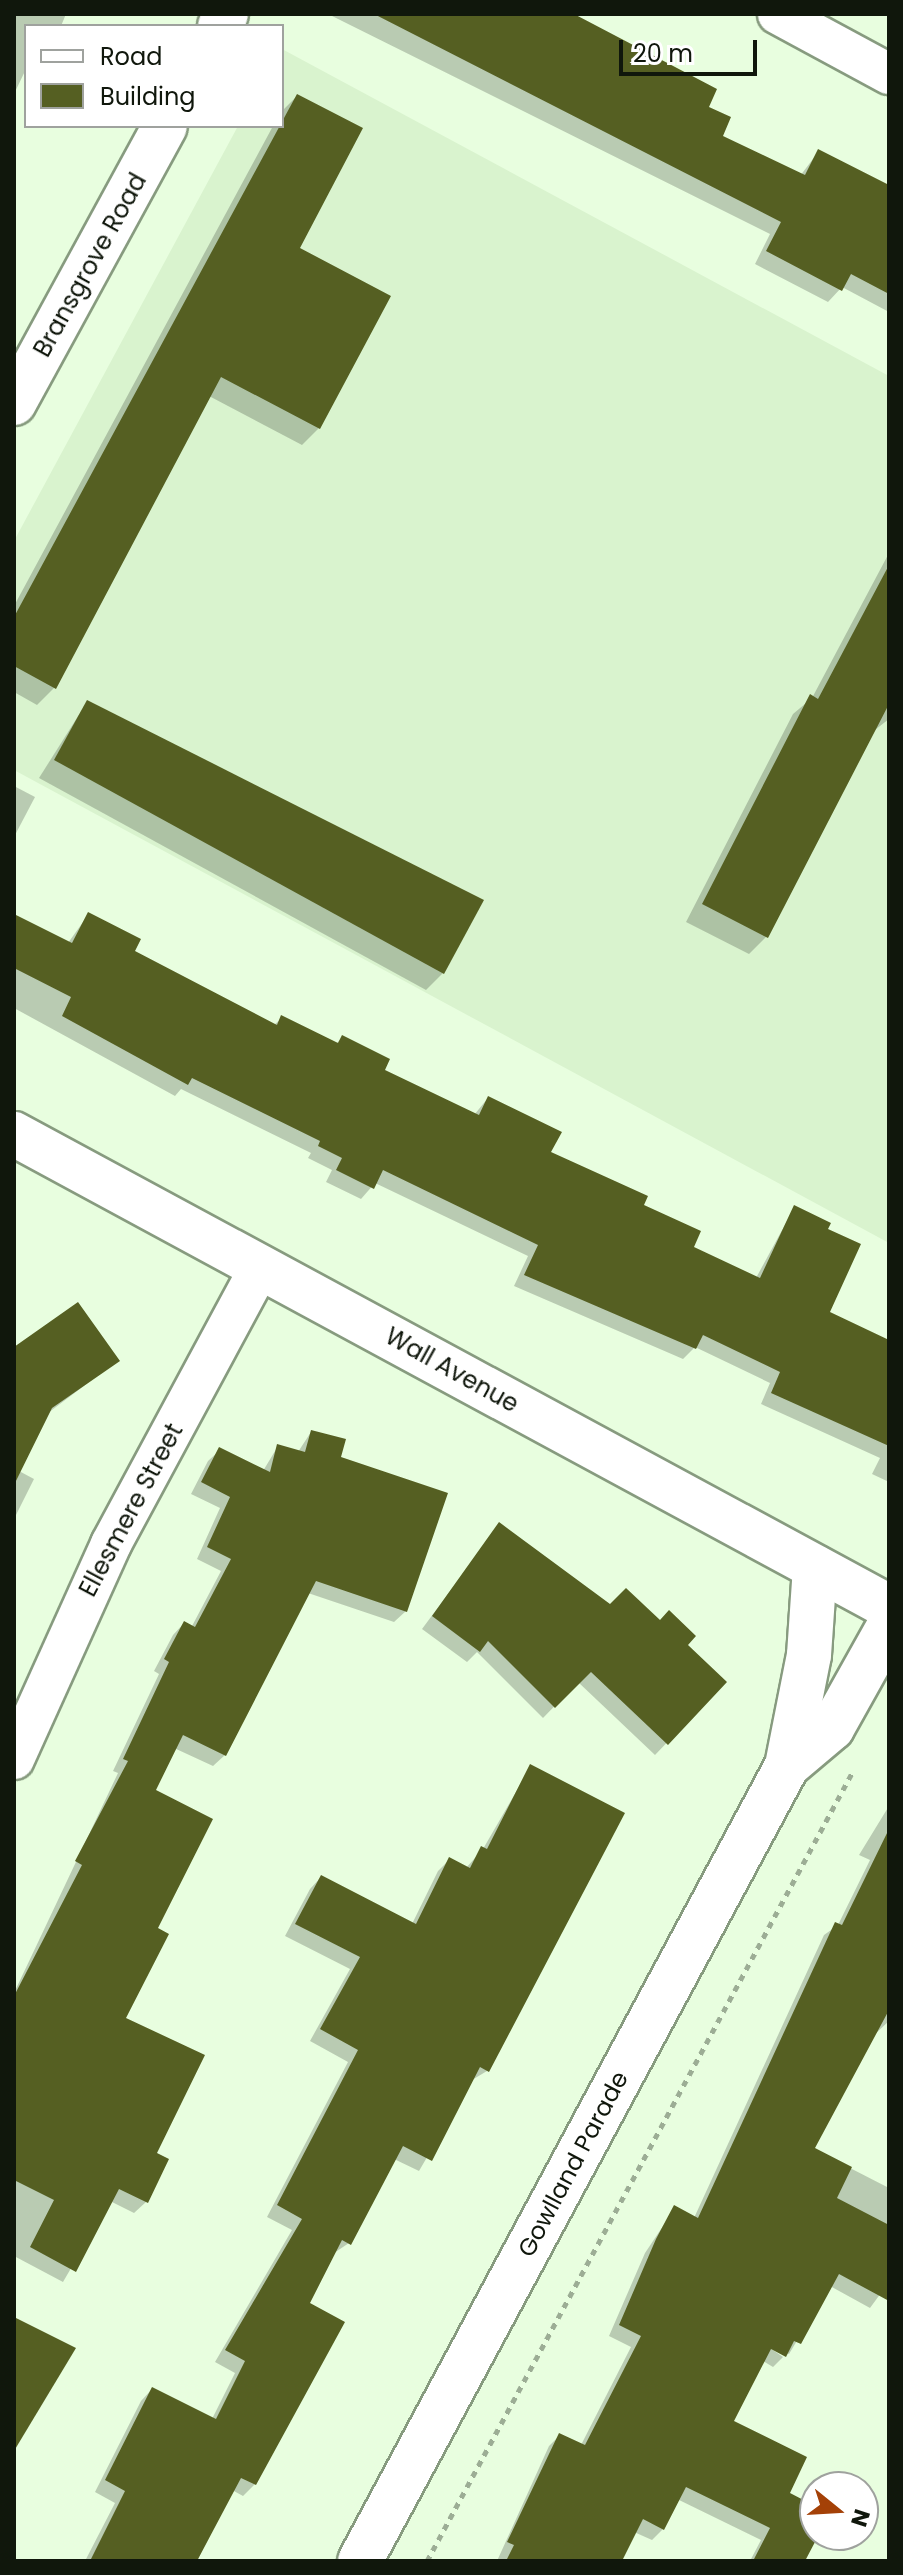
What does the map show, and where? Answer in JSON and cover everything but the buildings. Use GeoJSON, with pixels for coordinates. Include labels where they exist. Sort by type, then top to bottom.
{"type":"FeatureCollection","features":[{"type":"Feature","properties":{"kind":"street"},"geometry":{"type":"LineString","coordinates":[[778,14],[889,74]]}},
{"type":"Feature","properties":{"kind":"street","name":"Bransgrove Road"},"geometry":{"type":"LineString","coordinates":[[14,403],[164,128]]}},
{"type":"Feature","properties":{"kind":"street","name":"Wall Avenue"},"geometry":{"type":"LineString","coordinates":[[14,1134],[889,1607]]}},
{"type":"Feature","properties":{"kind":"street","name":"Ellesmere Street"},"geometry":{"type":"LineString","coordinates":[[14,1759],[111,1544],[261,1266]]}},
{"type":"Feature","properties":{"kind":"street","name":"Gowlland Parade"},"geometry":{"type":"LineString","coordinates":[[360,2561],[787,1766],[809,1655],[815,1567]]}},
{"type":"Feature","properties":{"kind":"street","name":"Gowlland Parade"},"geometry":{"type":"LineString","coordinates":[[787,1766],[832,1728],[889,1626]]}},
{"type":"Feature","properties":{"kind":"path"},"geometry":{"type":"LineString","coordinates":[[427,2561],[860,1758]]}},
{"type":"Feature","properties":{"kind":"shaded area"},"geometry":{"type":"Polygon","coordinates":[[[284,50],[889,376],[889,1243],[14,770],[14,541],[237,128],[284,128],[284,50]]]}}]}
